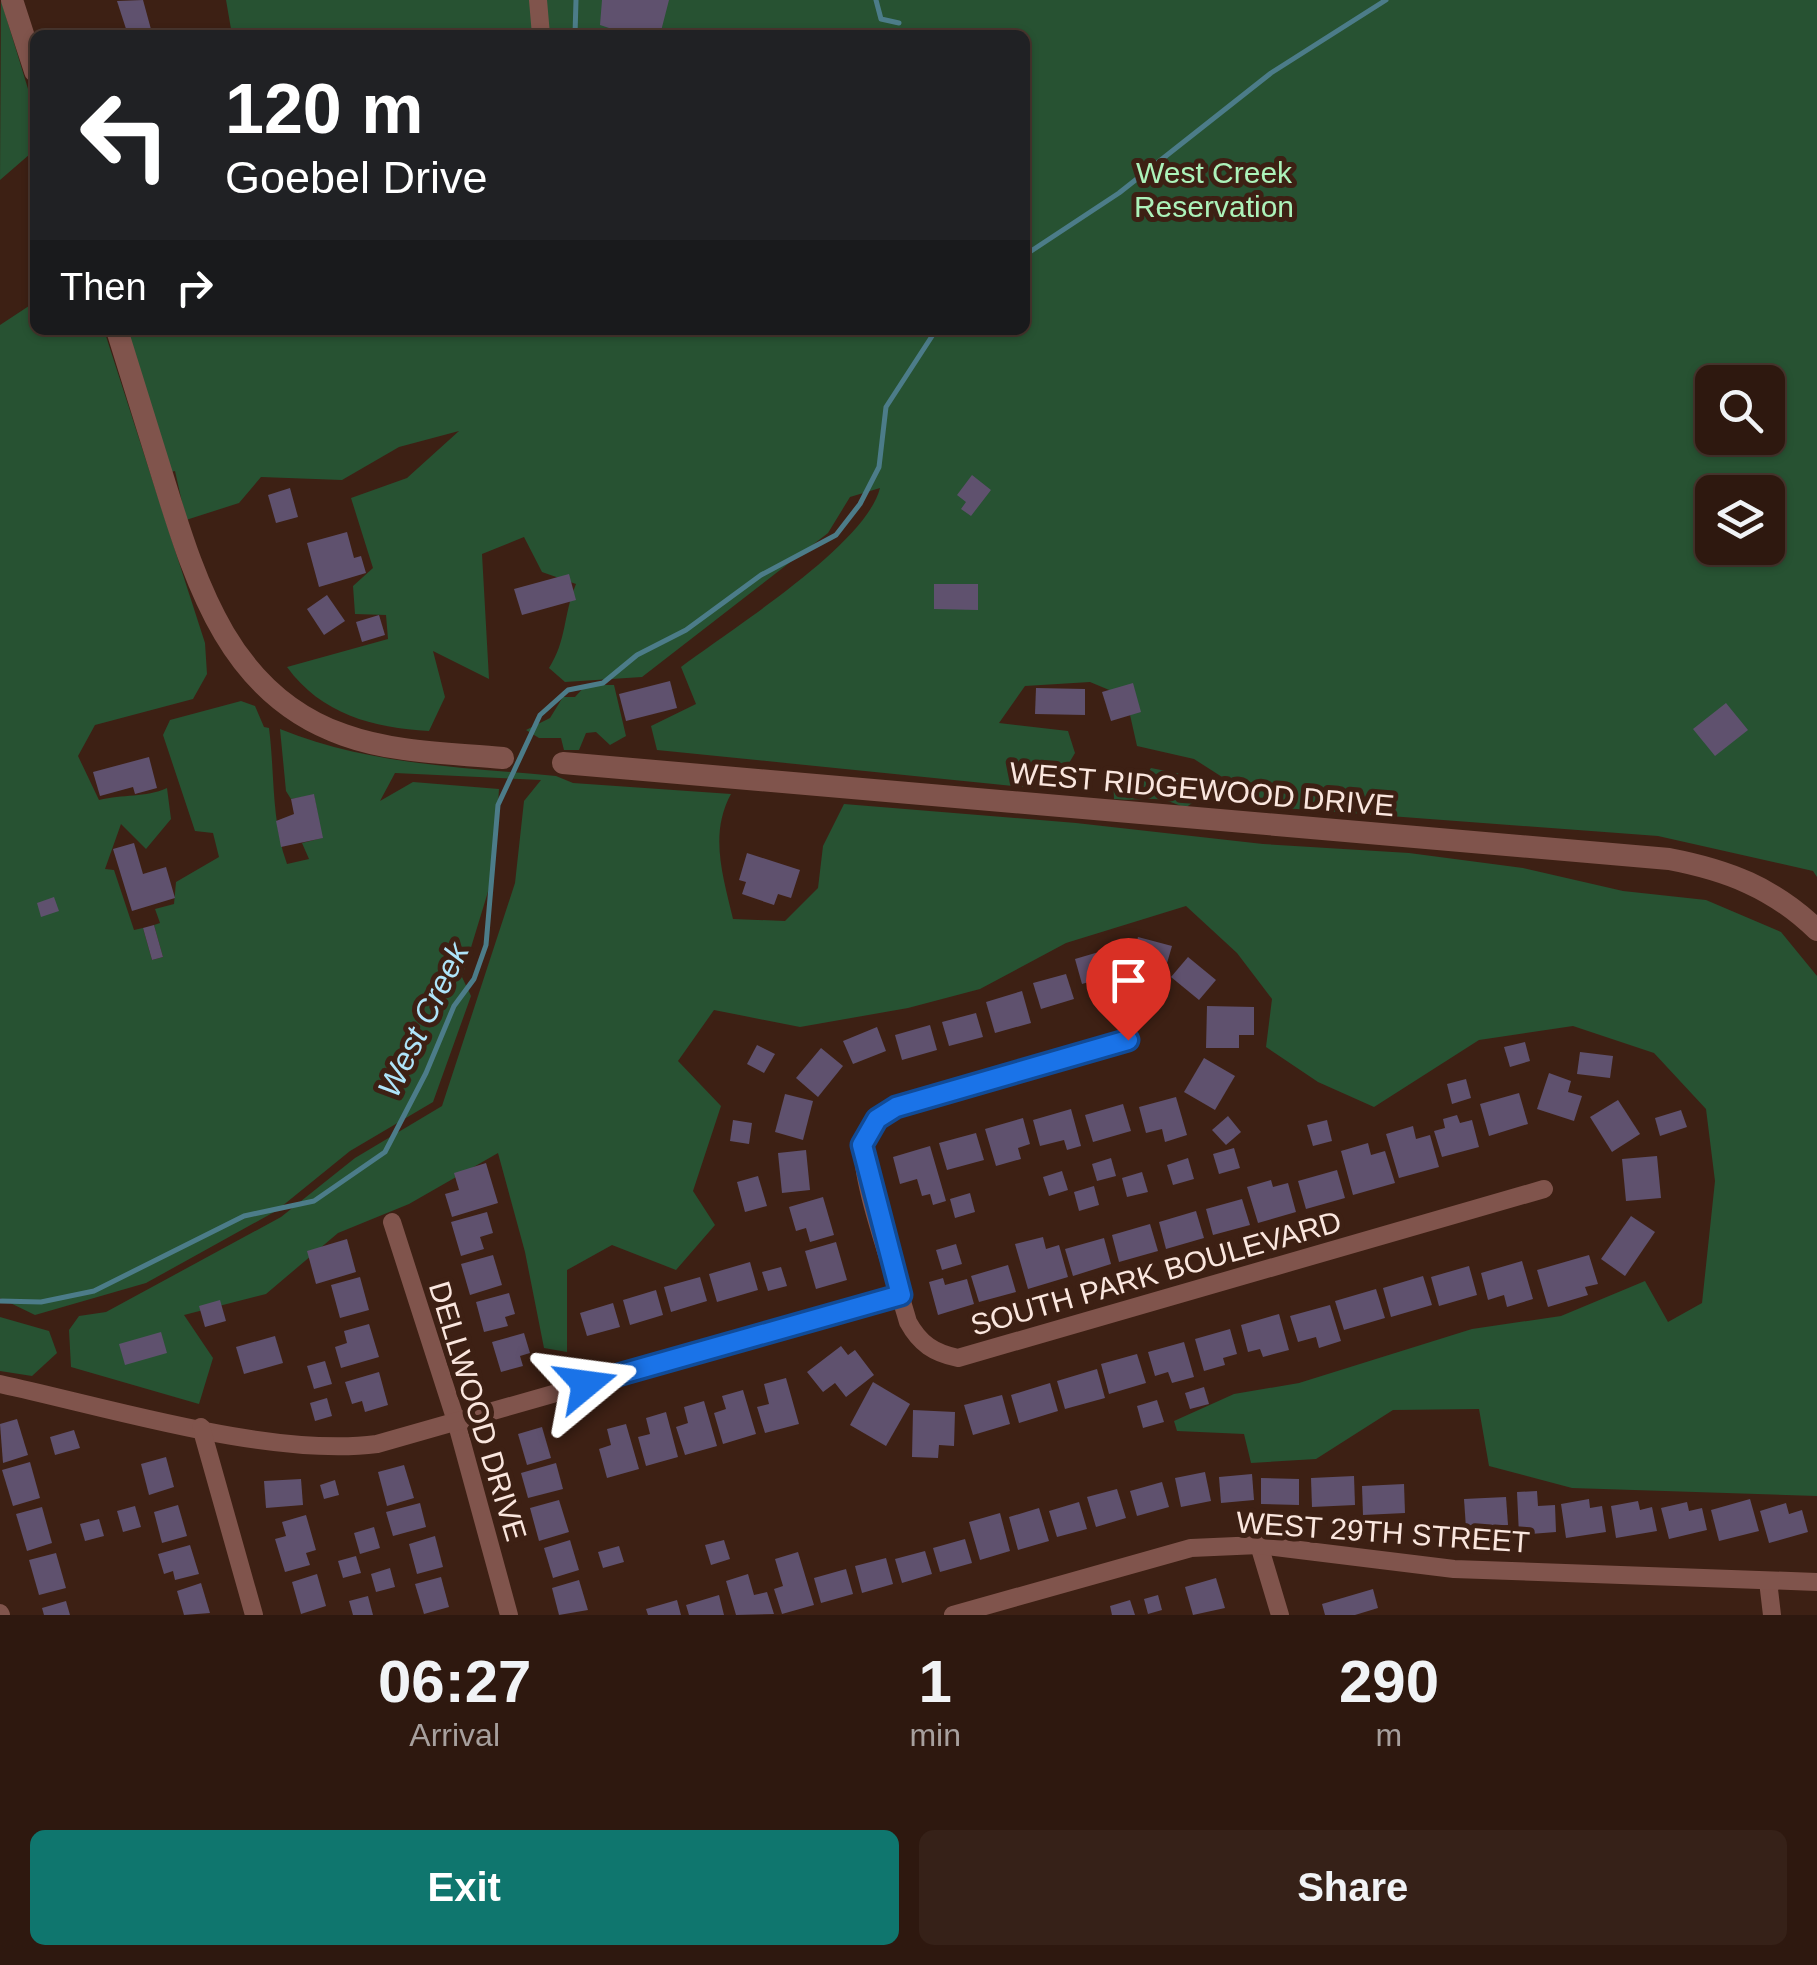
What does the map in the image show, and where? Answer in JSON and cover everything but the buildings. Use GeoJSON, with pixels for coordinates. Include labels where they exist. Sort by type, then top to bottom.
{"type":"FeatureCollection","features":[{"type":"Feature","properties":{"kind":"street"},"geometry":{"type":"LineString","coordinates":[[12,0],[30,56]]}},
{"type":"Feature","properties":{"kind":"street"},"geometry":{"type":"LineString","coordinates":[[538,0],[541,30]]}},
{"type":"Feature","properties":{"kind":"street"},"geometry":{"type":"LineString","coordinates":[[120,335],[199,588],[220,633],[250,672],[303,716],[344,735],[402,749],[502,758]]}},
{"type":"Feature","properties":{"kind":"street","name":"WEST RIDGEWOOD DRIVE"},"geometry":{"type":"LineString","coordinates":[[562,763],[1669,859],[1724,871],[1763,888],[1817,930]]}},
{"type":"Feature","properties":{"kind":"street","name":"SOUTH PARK BOULEVARD"},"geometry":{"type":"LineString","coordinates":[[1128,1040],[896,1107],[877,1119],[862,1145],[916,1338],[936,1354],[958,1358],[1544,1189]]}},
{"type":"Feature","properties":{"kind":"street","name":"DELLWOOD DRIVE"},"geometry":{"type":"LineString","coordinates":[[392,1222],[456,1421],[510,1615]]}},
{"type":"Feature","properties":{"kind":"street"},"geometry":{"type":"LineString","coordinates":[[0,1384],[201,1428],[337,1449],[376,1444],[901,1295]]}},
{"type":"Feature","properties":{"kind":"street"},"geometry":{"type":"LineString","coordinates":[[201,1428],[254,1615]]}},
{"type":"Feature","properties":{"kind":"street"},"geometry":{"type":"LineString","coordinates":[[1260,1545],[1280,1615]]}},
{"type":"Feature","properties":{"kind":"street","name":"WEST 29TH STREET"},"geometry":{"type":"LineString","coordinates":[[953,1615],[1002,1608],[1191,1548],[1260,1545],[1454,1569],[1817,1582]]}},
{"type":"Feature","properties":{"kind":"street"},"geometry":{"type":"LineString","coordinates":[[1768,1581],[1772,1615]]}},
{"type":"Feature","properties":{"kind":"green space"},"geometry":{"type":"Polygon","coordinates":[[[1,0],[30,96],[30,154],[0,180],[1,0]]]}},
{"type":"Feature","properties":{"kind":"green space","name":"West Creek Reservation"},"geometry":{"type":"Polygon","coordinates":[[[226,0],[1817,0],[1817,877],[1813,871],[1658,836],[1269,807],[1194,759],[1137,746],[1126,697],[1090,682],[1025,686],[999,723],[1068,731],[1075,753],[1053,790],[657,750],[651,726],[696,704],[681,667],[824,560],[850,535],[880,488],[850,497],[828,533],[642,677],[565,682],[549,668],[559,647],[576,584],[542,572],[524,537],[482,554],[489,679],[433,651],[445,697],[429,731],[350,716],[301,683],[287,667],[388,639],[386,615],[355,614],[353,586],[373,568],[351,498],[407,478],[459,431],[399,447],[342,480],[261,477],[239,503],[186,520],[175,471],[165,473],[122,335],[1030,335],[1030,30],[228,30],[231,29],[226,0]]]}},
{"type":"Feature","properties":{"kind":"green space"},"geometry":{"type":"Polygon","coordinates":[[[30,305],[30,335],[106,335],[205,643],[207,674],[193,699],[95,725],[78,756],[99,800],[167,788],[171,819],[146,849],[121,824],[105,869],[114,870],[134,930],[143,928],[152,960],[163,957],[154,925],[160,923],[155,909],[174,904],[176,882],[219,857],[213,833],[195,831],[163,735],[170,720],[241,701],[255,706],[264,727],[269,728],[276,814],[287,864],[309,859],[302,843],[322,838],[314,795],[291,799],[286,791],[280,729],[347,750],[416,763],[556,776],[573,783],[731,794],[719,840],[733,919],[785,921],[818,888],[823,846],[844,804],[1076,823],[1263,844],[1409,853],[1523,868],[1623,891],[1706,900],[1781,932],[1817,976],[1817,1496],[1572,1488],[1489,1466],[1479,1409],[1393,1410],[1316,1459],[1251,1463],[1244,1434],[1177,1431],[1174,1421],[1234,1394],[1299,1383],[1472,1329],[1561,1316],[1645,1281],[1668,1322],[1702,1303],[1715,1181],[1706,1109],[1654,1053],[1573,1026],[1479,1040],[1374,1107],[1318,1082],[1266,1047],[1272,999],[1237,953],[1186,906],[1066,943],[980,989],[908,1008],[800,1027],[714,1010],[678,1061],[721,1106],[693,1191],[715,1225],[676,1270],[612,1245],[567,1270],[567,1352],[544,1348],[525,1252],[498,1153],[409,1204],[338,1233],[266,1294],[184,1315],[213,1358],[199,1404],[71,1367],[69,1330],[79,1316],[106,1312],[281,1217],[355,1158],[442,1106],[515,883],[524,801],[541,780],[395,773],[380,801],[413,782],[499,789],[494,872],[462,977],[471,996],[433,1102],[350,1151],[276,1211],[146,1283],[35,1315],[0,1298],[0,325],[30,305]]]}},
{"type":"Feature","properties":{"kind":"green space"},"geometry":{"type":"Polygon","coordinates":[[[586,685],[614,685],[626,736],[610,745],[596,732],[586,733],[579,750],[564,750],[561,738],[539,738],[526,730],[550,718],[563,697],[575,697],[586,685]]]}},
{"type":"Feature","properties":{"kind":"green space"},"geometry":{"type":"Polygon","coordinates":[[[1151,768],[1196,777],[1208,792],[1185,808],[1158,799],[1114,799],[1113,778],[1123,771],[1143,779],[1151,768]]]}},
{"type":"Feature","properties":{"kind":"green space"},"geometry":{"type":"Polygon","coordinates":[[[0,1317],[49,1331],[57,1353],[32,1376],[0,1371],[0,1317]]]}},
{"type":"Feature","properties":{"kind":"waterway"},"geometry":{"type":"LineString","coordinates":[[575,30],[576,0]]}},
{"type":"Feature","properties":{"kind":"waterway"},"geometry":{"type":"LineString","coordinates":[[876,0],[881,19],[899,23]]}},
{"type":"Feature","properties":{"kind":"waterway","name":"West Creek"},"geometry":{"type":"LineString","coordinates":[[1030,252],[1119,193],[1271,73],[1386,0]]}},
{"type":"Feature","properties":{"kind":"waterway","name":"West Creek"},"geometry":{"type":"LineString","coordinates":[[0,1301],[41,1302],[94,1291],[244,1216],[314,1201],[385,1152],[426,1073],[454,1006],[474,979],[486,945],[498,805],[540,715],[568,690],[603,683],[637,655],[686,630],[761,575],[836,535],[860,504],[879,467],[886,407],[933,335]]}},
{"type":"Feature","properties":{"kind":"route"},"geometry":{"type":"LineString","coordinates":[[586,1384],[901,1295],[868,1181],[862,1145],[877,1119],[896,1107],[1128,1040]]}}]}
